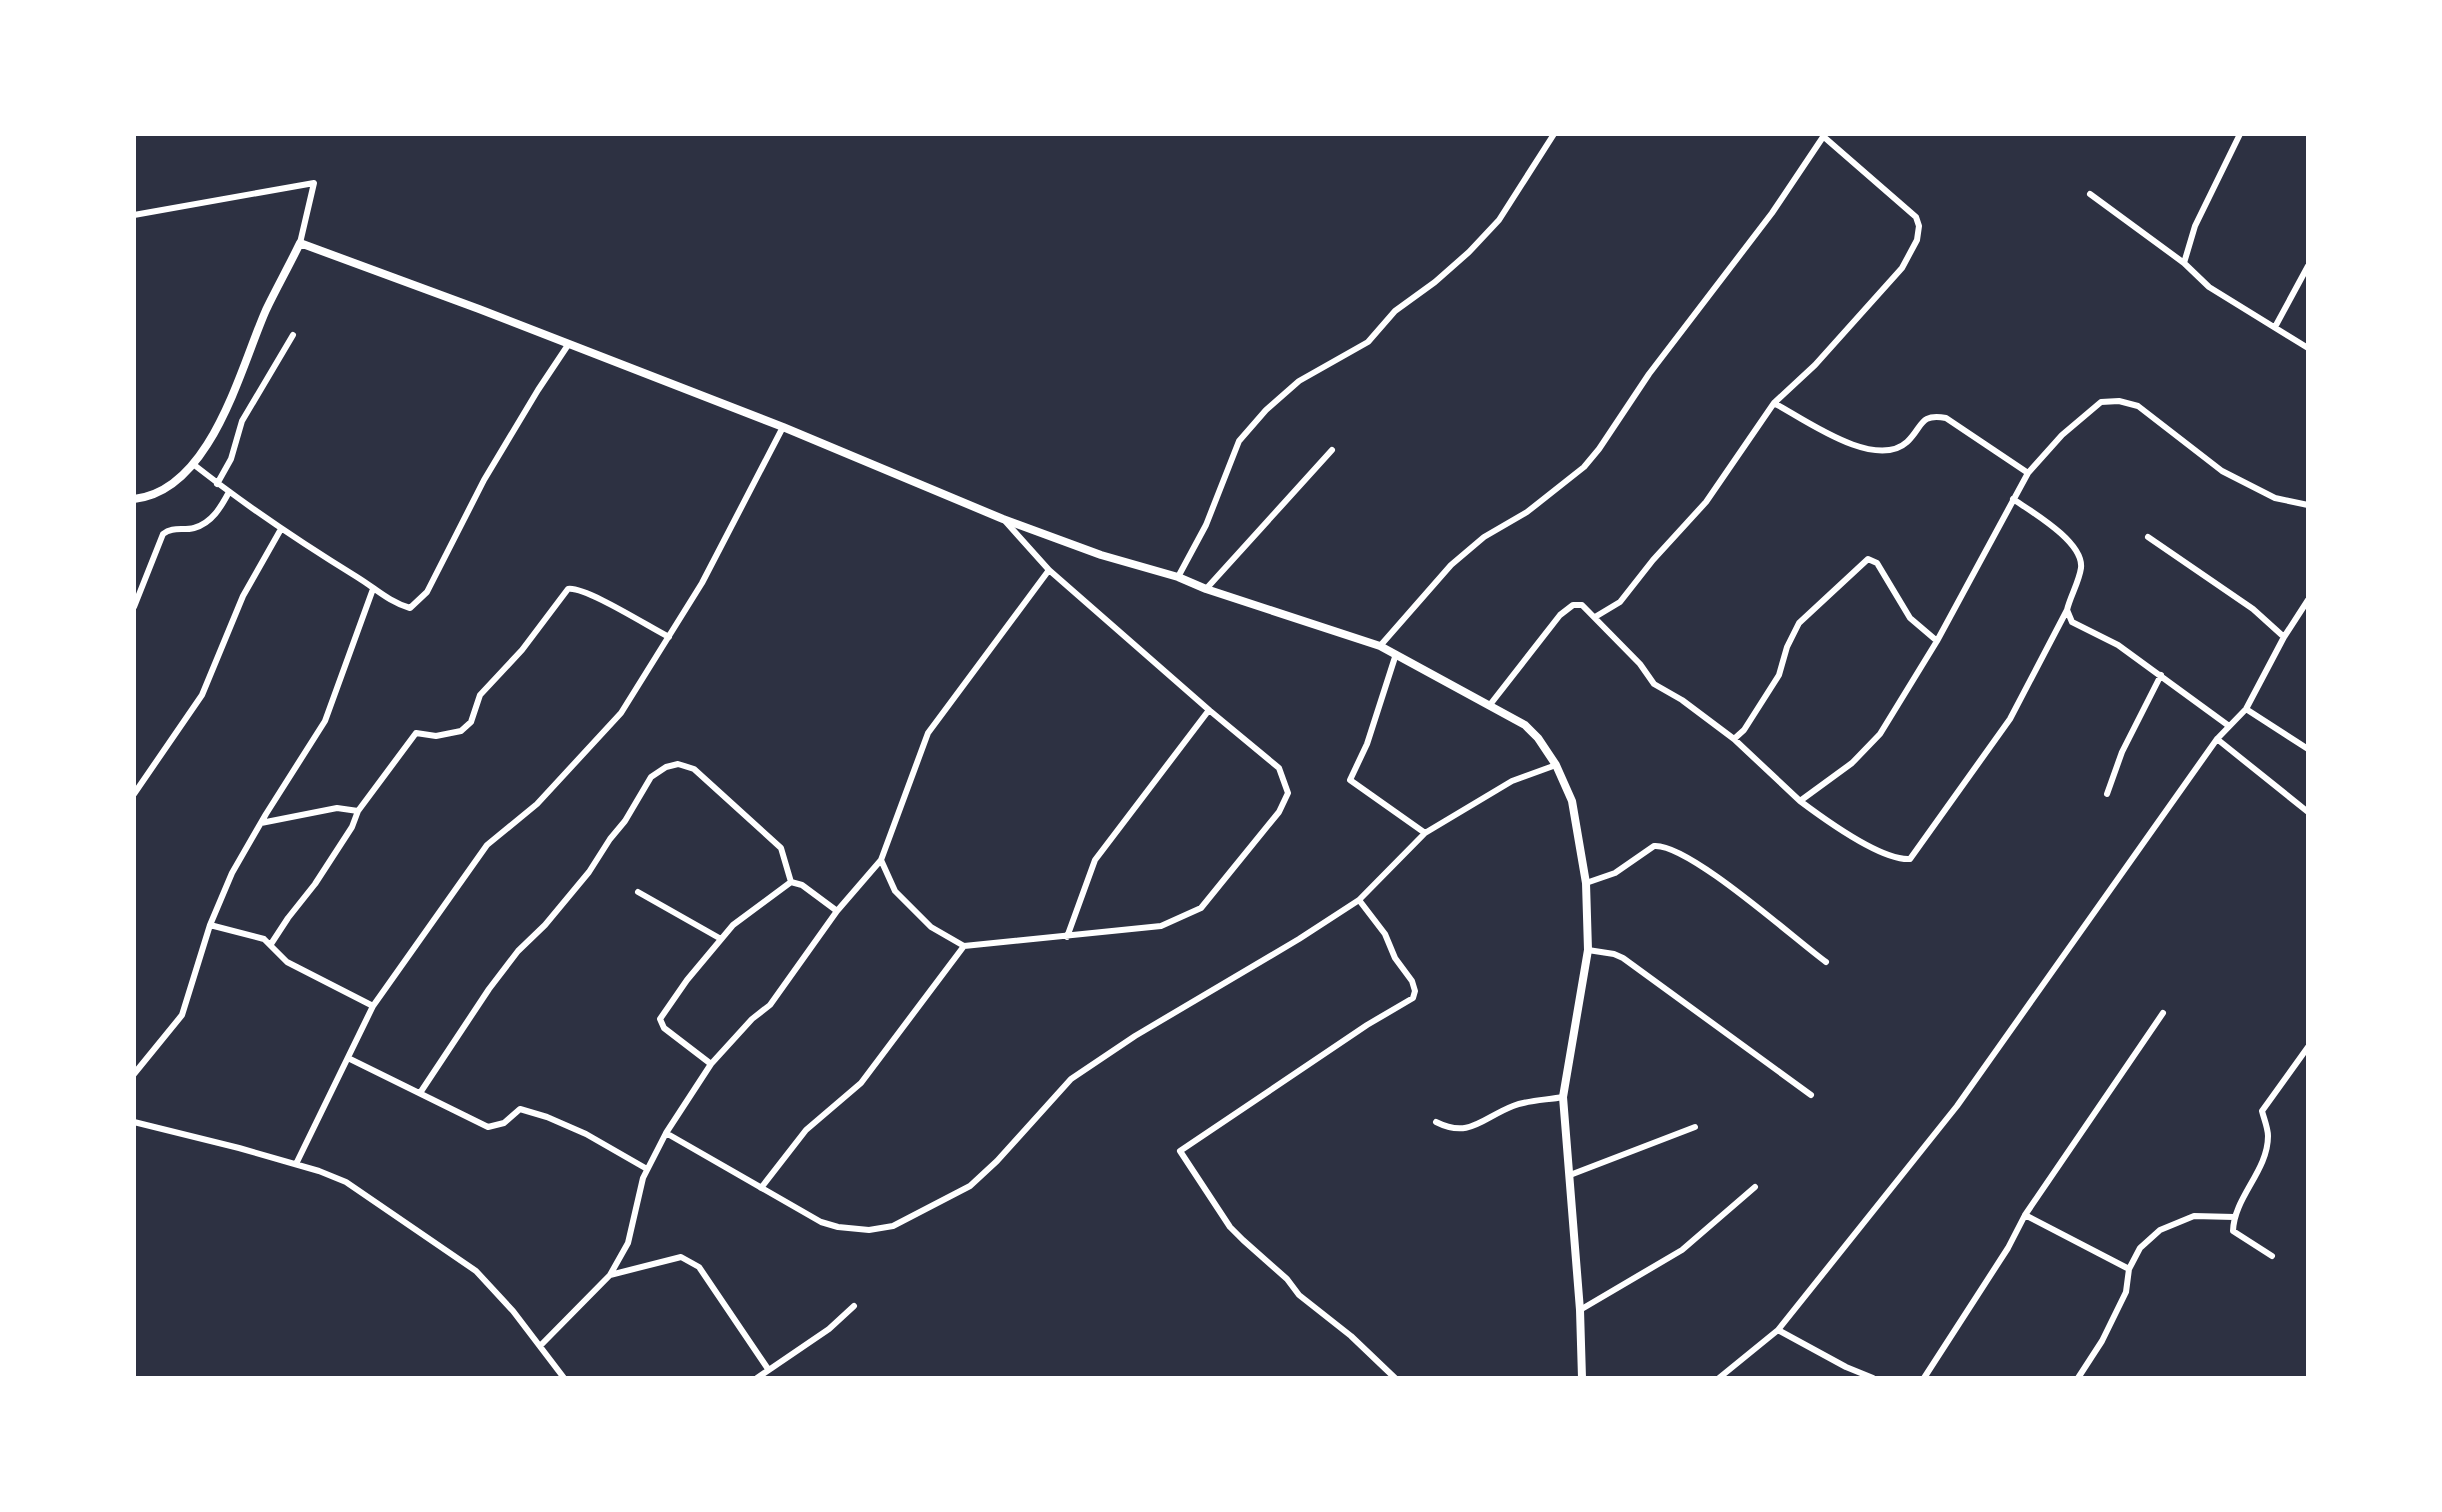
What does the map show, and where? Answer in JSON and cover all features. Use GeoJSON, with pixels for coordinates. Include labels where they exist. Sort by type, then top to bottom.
{"type":"FeatureCollection","features":[{"type":"Feature","properties":{"kind":"street"},"geometry":{"type":"LineString","coordinates":[[1178,577],[1206,525],[1239,441],[1266,410],[1299,381],[1368,342],[1395,311],[1469,252],[1499,220],[1554,134]]}},
{"type":"Feature","properties":{"kind":"street"},"geometry":{"type":"LineString","coordinates":[[2184,263],[2195,226],[2240,134]]}},
{"type":"Feature","properties":{"kind":"street"},"geometry":{"type":"LineString","coordinates":[[1380,646],[1451,565],[1484,537],[1527,512],[1584,467],[1649,374],[1772,213],[1824,135],[1916,217],[1919,226],[1917,240],[1902,268],[1867,309],[1815,365],[1774,403],[1706,502],[1620,602],[1595,617]]}},
{"type":"Feature","properties":{"kind":"street"},"geometry":{"type":"LineString","coordinates":[[134,215],[314,183],[300,243],[267,309],[213,434],[185,474],[151,496],[134,499]]}},
{"type":"Feature","properties":{"kind":"street"},"geometry":{"type":"LineString","coordinates":[[2090,194],[2184,263],[2209,287],[2308,348]]}},
{"type":"Feature","properties":{"kind":"street"},"geometry":{"type":"LineString","coordinates":[[300,243],[783,427],[1003,519],[1101,555],[1178,577],[1380,646],[1525,725],[1556,765],[1572,801],[1586,883],[1588,950],[1563,1097],[1580,1310],[1582,1378]]}},
{"type":"Feature","properties":{"kind":"street"},"geometry":{"type":"LineString","coordinates":[[2275,327],[2308,266]]}},
{"type":"Feature","properties":{"kind":"street"},"geometry":{"type":"LineString","coordinates":[[217,484],[231,459],[242,421],[293,335]]}},
{"type":"Feature","properties":{"kind":"street"},"geometry":{"type":"LineString","coordinates":[[193,464],[281,529],[373,589],[410,608],[427,592],[484,480],[568,345]]}},
{"type":"Feature","properties":{"kind":"street"},"geometry":{"type":"LineString","coordinates":[[1800,801],[1852,763],[1880,734],[1937,641],[2028,473],[2080,419],[2101,402],[2119,401],[2138,406],[2222,471],[2275,498],[2308,505]]}},
{"type":"Feature","properties":{"kind":"street"},"geometry":{"type":"LineString","coordinates":[[1774,403],[1856,447],[1872,451],[1893,450],[1906,443],[1922,421],[1933,415],[1946,418],[2028,473]]}},
{"type":"Feature","properties":{"kind":"street"},"geometry":{"type":"LineString","coordinates":[[296,1164],[373,1006],[487,845],[537,804],[584,751],[614,724],[702,583],[783,427]]}},
{"type":"Feature","properties":{"kind":"street"},"geometry":{"type":"LineString","coordinates":[[1206,589],[1332,450]]}},
{"type":"Feature","properties":{"kind":"street"},"geometry":{"type":"LineString","coordinates":[[134,607],[163,534],[169,530],[195,528],[210,520],[229,492]]}},
{"type":"Feature","properties":{"kind":"street"},"geometry":{"type":"LineString","coordinates":[[1489,706],[1560,615],[1573,605],[1582,605],[1640,664],[1654,684],[1682,700],[1734,739],[1800,801],[1858,840],[1901,859],[1910,859],[2010,719],[2067,610],[2081,570],[2078,552],[2059,532],[2013,499]]}},
{"type":"Feature","properties":{"kind":"street"},"geometry":{"type":"LineString","coordinates":[[881,860],[895,891],[931,927],[964,946],[1161,926],[1201,908],[1279,812],[1288,793],[1279,768],[1049,570],[1003,519]]}},
{"type":"Feature","properties":{"kind":"street"},"geometry":{"type":"LineString","coordinates":[[134,794],[202,695],[243,596],[281,529]]}},
{"type":"Feature","properties":{"kind":"street"},"geometry":{"type":"LineString","coordinates":[[2148,537],[2253,609],[2284,637]]}},
{"type":"Feature","properties":{"kind":"street"},"geometry":{"type":"LineString","coordinates":[[1734,739],[1744,730],[1779,675],[1787,647],[1799,623],[1868,559],[1877,563],[1910,618],[1937,641]]}},
{"type":"Feature","properties":{"kind":"street"},"geometry":{"type":"LineString","coordinates":[[541,1345],[610,1275],[628,1243],[647,1169],[666,1133],[711,1064],[752,1019],[770,1005],[837,911],[881,860],[928,733],[1049,570]]}},
{"type":"Feature","properties":{"kind":"street"},"geometry":{"type":"LineString","coordinates":[[271,944],[315,884],[352,827],[358,811],[416,733],[436,736],[461,731],[471,722],[480,695],[522,650],[568,589],[573,587],[590,594],[669,637]]}},
{"type":"Feature","properties":{"kind":"street"},"geometry":{"type":"LineString","coordinates":[[134,1074],[182,1015],[210,925],[232,873],[325,721],[373,589]]}},
{"type":"Feature","properties":{"kind":"street"},"geometry":{"type":"LineString","coordinates":[[1719,1378],[1778,1330],[1957,1106],[2217,739],[2246,709],[2284,637],[2308,600]]}},
{"type":"Feature","properties":{"kind":"street"},"geometry":{"type":"LineString","coordinates":[[2067,610],[2072,622],[2106,637],[2229,726]]}},
{"type":"Feature","properties":{"kind":"street"},"geometry":{"type":"LineString","coordinates":[[1396,654],[1367,744],[1350,780],[1425,833]]}},
{"type":"Feature","properties":{"kind":"street"},"geometry":{"type":"LineString","coordinates":[[2107,794],[2122,752],[2161,675]]}},
{"type":"Feature","properties":{"kind":"street"},"geometry":{"type":"LineString","coordinates":[[2246,709],[2308,749]]}},
{"type":"Feature","properties":{"kind":"street"},"geometry":{"type":"LineString","coordinates":[[1067,937],[1095,860],[1209,710]]}},
{"type":"Feature","properties":{"kind":"street"},"geometry":{"type":"LineString","coordinates":[[2217,739],[2308,812]]}},
{"type":"Feature","properties":{"kind":"street"},"geometry":{"type":"LineString","coordinates":[[420,1093],[489,989],[518,951],[545,925],[589,872],[651,777],[666,767],[685,764],[694,769],[772,838],[785,856],[791,882]]}},
{"type":"Feature","properties":{"kind":"street"},"geometry":{"type":"LineString","coordinates":[[666,1133],[821,1222],[869,1230],[893,1226],[970,1186],[997,1161],[1071,1079],[1135,1036],[1359,900],[1425,833],[1512,781],[1556,765]]}},
{"type":"Feature","properties":{"kind":"street"},"geometry":{"type":"LineString","coordinates":[[261,823],[337,808],[358,811]]}},
{"type":"Feature","properties":{"kind":"street"},"geometry":{"type":"LineString","coordinates":[[1586,883],[1615,873],[1654,846],[1668,847],[1717,875],[1826,962]]}},
{"type":"Feature","properties":{"kind":"street"},"geometry":{"type":"LineString","coordinates":[[791,882],[802,885],[837,911]]}},
{"type":"Feature","properties":{"kind":"street"},"geometry":{"type":"LineString","coordinates":[[711,1064],[664,1028],[660,1019],[733,925],[791,882]]}},
{"type":"Feature","properties":{"kind":"street"},"geometry":{"type":"LineString","coordinates":[[638,892],[721,939]]}},
{"type":"Feature","properties":{"kind":"street"},"geometry":{"type":"LineString","coordinates":[[1359,900],[1385,934],[1395,958],[1412,981],[1415,991],[1413,998],[1367,1025],[1180,1151],[1225,1220],[1243,1240],[1299,1295],[1351,1336],[1395,1378]]}},
{"type":"Feature","properties":{"kind":"street"},"geometry":{"type":"LineString","coordinates":[[210,925],[255,935],[271,944],[287,962],[373,1006]]}},
{"type":"Feature","properties":{"kind":"street"},"geometry":{"type":"LineString","coordinates":[[761,1188],[806,1130],[861,1083],[964,946]]}},
{"type":"Feature","properties":{"kind":"street"},"geometry":{"type":"LineString","coordinates":[[1588,950],[1623,958],[1811,1095]]}},
{"type":"Feature","properties":{"kind":"street"},"geometry":{"type":"LineString","coordinates":[[1924,1378],[2008,1248],[2025,1215],[2163,1013]]}},
{"type":"Feature","properties":{"kind":"street"},"geometry":{"type":"LineString","coordinates":[[2272,1256],[2233,1231],[2234,1217],[2266,1152],[2268,1134],[2262,1111],[2308,1047]]}},
{"type":"Feature","properties":{"kind":"street"},"geometry":{"type":"LineString","coordinates":[[348,1058],[488,1127],[504,1123],[520,1109],[586,1134],[647,1169]]}},
{"type":"Feature","properties":{"kind":"street"},"geometry":{"type":"LineString","coordinates":[[1436,1122],[1464,1131],[1514,1105],[1563,1097]]}},
{"type":"Feature","properties":{"kind":"street"},"geometry":{"type":"LineString","coordinates":[[134,1122],[296,1164],[346,1182],[476,1271],[541,1345],[564,1378]]}},
{"type":"Feature","properties":{"kind":"street"},"geometry":{"type":"LineString","coordinates":[[1570,1175],[1695,1127]]}},
{"type":"Feature","properties":{"kind":"street"},"geometry":{"type":"LineString","coordinates":[[1580,1310],[1682,1250],[1755,1187]]}},
{"type":"Feature","properties":{"kind":"street"},"geometry":{"type":"LineString","coordinates":[[2025,1215],[2129,1269]]}},
{"type":"Feature","properties":{"kind":"street"},"geometry":{"type":"LineString","coordinates":[[2078,1378],[2102,1341],[2126,1292],[2129,1269],[2140,1248],[2160,1230],[2194,1216],[2234,1217]]}},
{"type":"Feature","properties":{"kind":"street"},"geometry":{"type":"LineString","coordinates":[[610,1275],[681,1257],[691,1260],[699,1267],[768,1369]]}},
{"type":"Feature","properties":{"kind":"street"},"geometry":{"type":"LineString","coordinates":[[757,1378],[829,1329],[854,1306]]}},
{"type":"Feature","properties":{"kind":"street"},"geometry":{"type":"LineString","coordinates":[[1778,1330],[1873,1378]]}}]}
